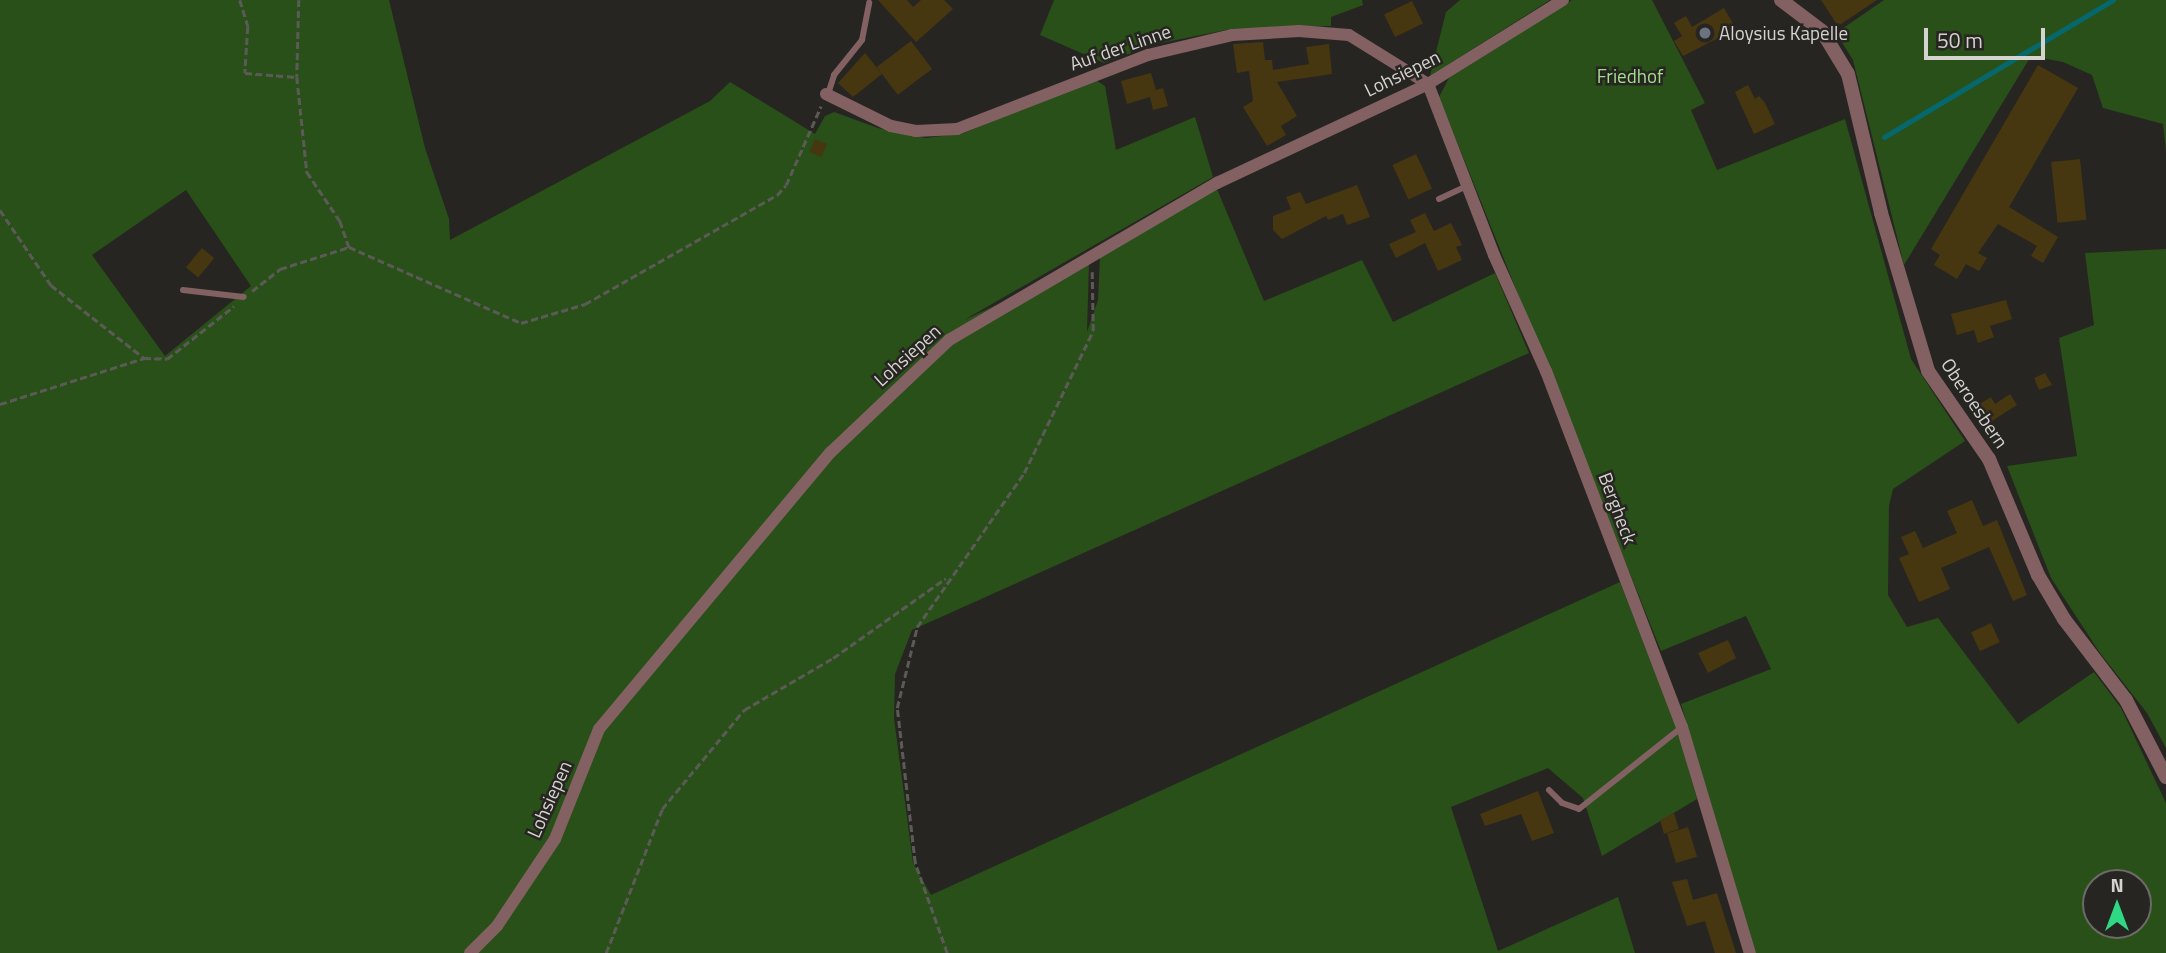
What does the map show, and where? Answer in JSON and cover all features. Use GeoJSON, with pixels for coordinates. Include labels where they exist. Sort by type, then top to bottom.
{"type":"FeatureCollection","features":[{"type":"Feature","properties":{"kind":"street","name":"Lohsiepen"},"geometry":{"type":"LineString","coordinates":[[470,953],[497,926],[555,839],[599,729],[831,452],[949,340],[1096,251],[1217,183],[1428,84],[1563,0]]}},
{"type":"Feature","properties":{"kind":"street","name":"Oberoesbern"},"geometry":{"type":"LineString","coordinates":[[1781,0],[1822,31],[1848,74],[1881,213],[1928,370],[1989,459],[2038,575],[2064,619],[2126,700],[2166,777]]}},
{"type":"Feature","properties":{"kind":"street","name":"Auf der Linne"},"geometry":{"type":"LineString","coordinates":[[827,94],[891,126],[916,131],[957,129],[1149,55],[1232,35],[1299,31],[1349,35],[1428,84]]}},
{"type":"Feature","properties":{"kind":"street","name":"Bergheck"},"geometry":{"type":"LineString","coordinates":[[1428,84],[1467,186],[1546,370],[1682,727],[1750,953]]}},
{"type":"Feature","properties":{"kind":"lane"},"geometry":{"type":"LineString","coordinates":[[827,94],[834,75],[862,40],[869,3]]}},
{"type":"Feature","properties":{"kind":"lane"},"geometry":{"type":"LineString","coordinates":[[1439,199],[1467,186]]}},
{"type":"Feature","properties":{"kind":"lane"},"geometry":{"type":"LineString","coordinates":[[183,290],[244,297]]}},
{"type":"Feature","properties":{"kind":"lane"},"geometry":{"type":"LineString","coordinates":[[1549,790],[1562,803],[1579,809],[1682,727]]}},
{"type":"Feature","properties":{"kind":"path"},"geometry":{"type":"LineString","coordinates":[[240,0],[248,27],[245,73],[297,77]]}},
{"type":"Feature","properties":{"kind":"path"},"geometry":{"type":"LineString","coordinates":[[299,0],[297,77],[307,172],[340,221],[349,247]]}},
{"type":"Feature","properties":{"kind":"path"},"geometry":{"type":"LineString","coordinates":[[0,404],[145,358],[167,359],[280,269],[349,247],[521,323],[585,304],[777,195],[786,185],[827,94]]}},
{"type":"Feature","properties":{"kind":"path"},"geometry":{"type":"LineString","coordinates":[[0,210],[51,285],[145,358]]}},
{"type":"Feature","properties":{"kind":"path"},"geometry":{"type":"LineString","coordinates":[[947,953],[915,863],[897,708],[917,627],[949,576],[1024,472],[1093,331],[1096,251]]}},
{"type":"Feature","properties":{"kind":"path"},"geometry":{"type":"LineString","coordinates":[[606,953],[662,809],[744,710],[833,658],[949,576]]}},
{"type":"Feature","properties":{"kind":"green space"},"geometry":{"type":"Polygon","coordinates":[[[0,0],[389,0],[425,148],[449,219],[450,240],[710,101],[730,82],[815,134],[825,116],[834,112],[878,128],[926,138],[964,133],[1094,79],[1105,86],[1116,150],[1195,117],[1213,177],[964,320],[1089,262],[1087,332],[1098,300],[1100,256],[1217,189],[1264,301],[1362,260],[1393,322],[1495,273],[1529,353],[912,630],[895,674],[894,718],[913,863],[931,895],[1620,582],[1678,732],[1697,799],[1602,856],[1583,798],[1548,768],[1451,807],[1498,951],[1618,897],[1635,953],[0,953],[0,0]],[[186,190],[92,255],[165,356],[251,286],[186,190]]]}},
{"type":"Feature","properties":{"kind":"green space"},"geometry":{"type":"Polygon","coordinates":[[[1054,0],[1362,0],[1363,5],[1331,17],[1331,26],[1231,29],[1156,44],[1104,63],[1040,35],[1054,0]]]}},
{"type":"Feature","properties":{"kind":"green space"},"geometry":{"type":"Polygon","coordinates":[[[1460,0],[1550,0],[1430,76],[1446,12],[1460,0]]]}},
{"type":"Feature","properties":{"kind":"green space","name":"Friedhof"},"geometry":{"type":"Polygon","coordinates":[[[1572,0],[1652,0],[1705,103],[1691,110],[1717,170],[1845,119],[1911,359],[1965,441],[1893,489],[1889,506],[1888,595],[1907,627],[1938,618],[2018,724],[2094,672],[2121,708],[2166,803],[2166,953],[1755,953],[1681,704],[1771,669],[1746,616],[1661,651],[1439,97],[1449,78],[1572,0]]]}},
{"type":"Feature","properties":{"kind":"green space"},"geometry":{"type":"Polygon","coordinates":[[[1884,0],[2166,0],[2166,152],[2163,124],[2103,108],[2092,75],[2063,62],[2031,56],[1904,265],[1853,60],[1836,33],[1884,0]]]}},
{"type":"Feature","properties":{"kind":"green space"},"geometry":{"type":"Polygon","coordinates":[[[2166,249],[2166,748],[2147,713],[2100,653],[2051,578],[2007,466],[2077,456],[2059,338],[2094,325],[2085,253],[2166,249]]]}},
{"type":"Feature","properties":{"kind":"building"},"geometry":{"type":"Polygon","coordinates":[[[878,0],[907,0],[913,7],[921,0],[944,0],[953,9],[916,42],[878,0]]]}},
{"type":"Feature","properties":{"kind":"building"},"geometry":{"type":"Polygon","coordinates":[[[1821,0],[1877,0],[1838,26],[1821,0]]]}},
{"type":"Feature","properties":{"kind":"building"},"geometry":{"type":"Polygon","coordinates":[[[1412,1],[1423,23],[1395,37],[1384,15],[1412,1]]]}},
{"type":"Feature","properties":{"kind":"building","name":"Aloysius Kapelle"},"geometry":{"type":"Polygon","coordinates":[[[1724,8],[1736,29],[1683,56],[1674,41],[1682,36],[1674,23],[1686,16],[1692,27],[1724,8]]]}},
{"type":"Feature","properties":{"kind":"building"},"geometry":{"type":"Polygon","coordinates":[[[911,41],[932,69],[898,95],[877,67],[911,41]]]}},
{"type":"Feature","properties":{"kind":"building"},"geometry":{"type":"Polygon","coordinates":[[[1263,42],[1265,60],[1272,60],[1273,70],[1309,64],[1306,47],[1329,44],[1332,74],[1277,82],[1297,116],[1281,126],[1286,135],[1267,146],[1243,107],[1253,101],[1249,71],[1237,73],[1233,44],[1263,42]]]}},
{"type":"Feature","properties":{"kind":"building"},"geometry":{"type":"Polygon","coordinates":[[[865,53],[882,74],[853,97],[838,83],[865,53]]]}},
{"type":"Feature","properties":{"kind":"building"},"geometry":{"type":"Polygon","coordinates":[[[2038,65],[2078,88],[2009,207],[2058,237],[2043,263],[2031,256],[2037,246],[1998,224],[1978,253],[1987,258],[1979,271],[1966,264],[1957,279],[1934,265],[1940,255],[1931,249],[2038,65]]]}},
{"type":"Feature","properties":{"kind":"building"},"geometry":{"type":"Polygon","coordinates":[[[1151,73],[1156,90],[1163,88],[1168,106],[1153,110],[1150,97],[1127,104],[1121,81],[1151,73]]]}},
{"type":"Feature","properties":{"kind":"building"},"geometry":{"type":"Polygon","coordinates":[[[1748,85],[1755,99],[1759,96],[1765,103],[1775,124],[1754,134],[1735,92],[1748,85]]]}},
{"type":"Feature","properties":{"kind":"building"},"geometry":{"type":"Polygon","coordinates":[[[815,139],[827,144],[821,157],[810,152],[815,139]]]}},
{"type":"Feature","properties":{"kind":"building"},"geometry":{"type":"Polygon","coordinates":[[[1416,154],[1432,188],[1408,199],[1392,165],[1416,154]]]}},
{"type":"Feature","properties":{"kind":"building"},"geometry":{"type":"Polygon","coordinates":[[[2080,159],[2086,220],[2058,223],[2051,162],[2080,159]]]}},
{"type":"Feature","properties":{"kind":"building"},"geometry":{"type":"Polygon","coordinates":[[[1357,185],[1370,217],[1347,225],[1343,214],[1328,220],[1326,216],[1282,239],[1273,230],[1273,216],[1291,209],[1286,197],[1300,192],[1306,204],[1357,185]]]}},
{"type":"Feature","properties":{"kind":"building"},"geometry":{"type":"Polygon","coordinates":[[[1425,213],[1434,231],[1451,223],[1462,245],[1456,247],[1462,260],[1438,271],[1425,243],[1396,258],[1389,244],[1416,232],[1410,220],[1425,213]]]}},
{"type":"Feature","properties":{"kind":"building"},"geometry":{"type":"Polygon","coordinates":[[[202,248],[214,258],[198,277],[186,267],[202,248]]]}},
{"type":"Feature","properties":{"kind":"building"},"geometry":{"type":"Polygon","coordinates":[[[2006,300],[2012,319],[1990,326],[1994,337],[1978,343],[1974,330],[1957,335],[1951,314],[2006,300]]]}},
{"type":"Feature","properties":{"kind":"building"},"geometry":{"type":"Polygon","coordinates":[[[2045,373],[2052,385],[2039,390],[2034,378],[2045,373]]]}},
{"type":"Feature","properties":{"kind":"building"},"geometry":{"type":"Polygon","coordinates":[[[2010,394],[2017,405],[1984,426],[1973,408],[1991,397],[1995,404],[2010,394]]]}},
{"type":"Feature","properties":{"kind":"building"},"geometry":{"type":"Polygon","coordinates":[[[1972,500],[1983,526],[1997,520],[2027,595],[2013,601],[1989,547],[1941,568],[1950,589],[1919,602],[1899,558],[1909,554],[1901,537],[1915,531],[1923,548],[1957,533],[1947,511],[1972,500]]]}},
{"type":"Feature","properties":{"kind":"building"},"geometry":{"type":"Polygon","coordinates":[[[1991,623],[2000,642],[1980,651],[1971,632],[1991,623]]]}},
{"type":"Feature","properties":{"kind":"building"},"geometry":{"type":"Polygon","coordinates":[[[1728,640],[1736,658],[1708,673],[1698,653],[1728,640]]]}},
{"type":"Feature","properties":{"kind":"building"},"geometry":{"type":"Polygon","coordinates":[[[1538,791],[1554,833],[1532,841],[1521,814],[1485,826],[1480,814],[1538,791]]]}},
{"type":"Feature","properties":{"kind":"building"},"geometry":{"type":"Polygon","coordinates":[[[1674,813],[1679,829],[1664,834],[1660,820],[1674,813]]]}},
{"type":"Feature","properties":{"kind":"building"},"geometry":{"type":"Polygon","coordinates":[[[1688,827],[1697,857],[1676,863],[1667,833],[1688,827]]]}},
{"type":"Feature","properties":{"kind":"building"},"geometry":{"type":"Polygon","coordinates":[[[1687,879],[1693,900],[1717,893],[1736,953],[1715,953],[1705,921],[1687,926],[1672,882],[1687,879]]]}},
{"type":"Feature","properties":{"kind":"waterway"},"geometry":{"type":"LineString","coordinates":[[1884,137],[2113,0]]}},
{"type":"Feature","properties":{"kind":"place","name":"Aloysius Kapelle"},"geometry":{"type":"Point","coordinates":[1705,33]}}]}
